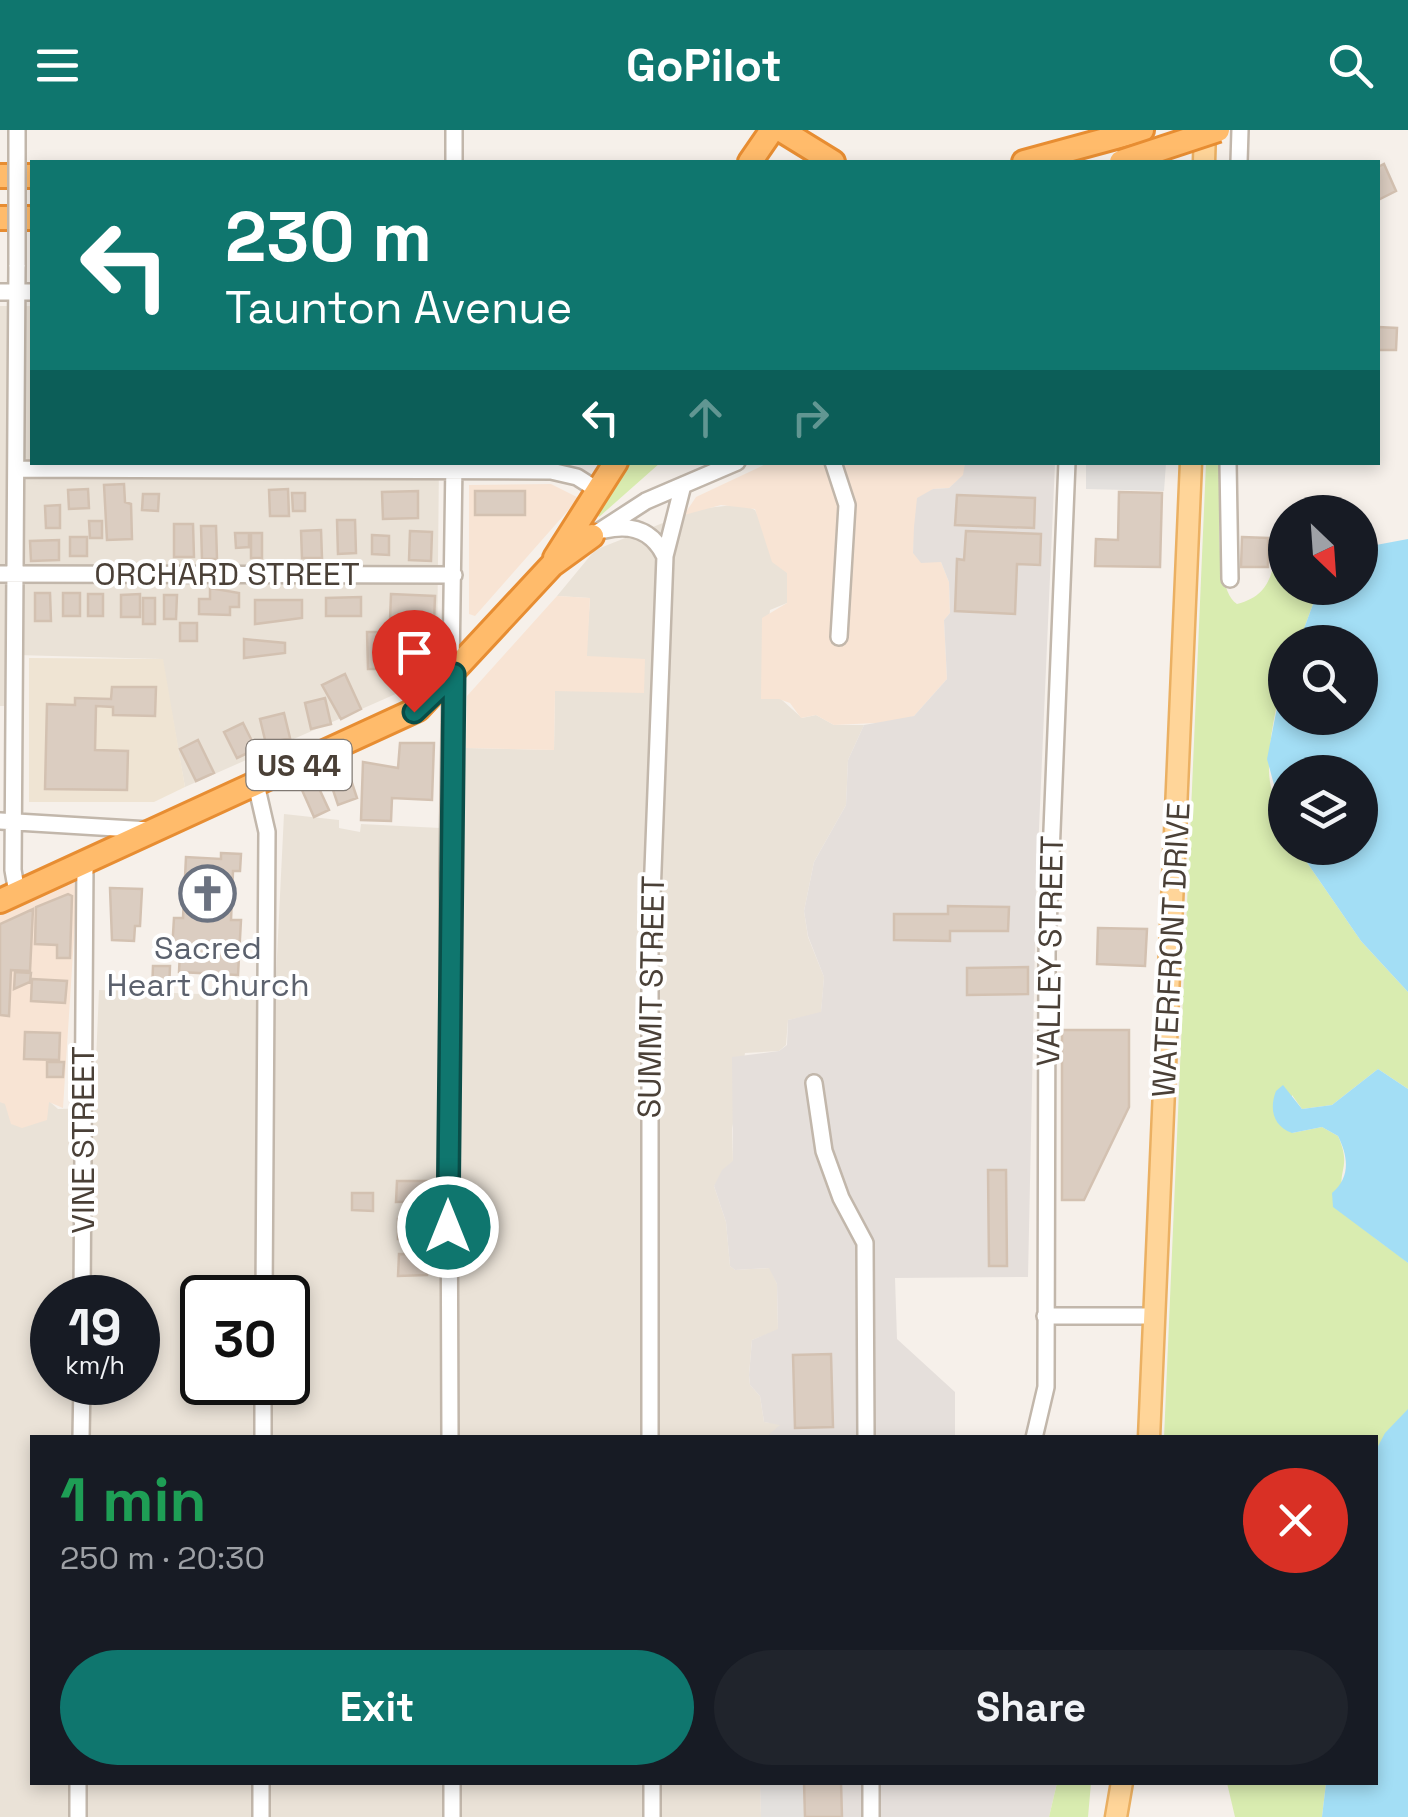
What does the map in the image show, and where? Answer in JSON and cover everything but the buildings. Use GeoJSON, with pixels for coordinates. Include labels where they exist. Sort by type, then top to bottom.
{"type":"FeatureCollection","features":[{"type":"Feature","properties":{"kind":"highway"},"geometry":{"type":"LineString","coordinates":[[751,160],[772,130]]}},
{"type":"Feature","properties":{"kind":"highway"},"geometry":{"type":"LineString","coordinates":[[781,130],[830,160]]}},
{"type":"Feature","properties":{"kind":"highway"},"geometry":{"type":"LineString","coordinates":[[1032,160],[1142,130]]}},
{"type":"Feature","properties":{"kind":"highway"},"geometry":{"type":"LineString","coordinates":[[1128,160],[1218,130]]}},
{"type":"Feature","properties":{"kind":"highway"},"geometry":{"type":"LineString","coordinates":[[0,176],[30,176]]}},
{"type":"Feature","properties":{"kind":"highway"},"geometry":{"type":"LineString","coordinates":[[0,218],[30,218]]}},
{"type":"Feature","properties":{"kind":"highway","name":"US 44"},"geometry":{"type":"LineString","coordinates":[[9,897],[410,714],[454,674],[552,565],[614,465]]}},
{"type":"Feature","properties":{"kind":"highway","name":"US 44"},"geometry":{"type":"LineString","coordinates":[[552,565],[592,536]]}},
{"type":"Feature","properties":{"kind":"main road"},"geometry":{"type":"LineString","coordinates":[[1204,160],[1205,130]]}},
{"type":"Feature","properties":{"kind":"main road","name":"WATERFRONT DRIVE"},"geometry":{"type":"LineString","coordinates":[[1148,1435],[1191,465]]}},
{"type":"Feature","properties":{"kind":"main road"},"geometry":{"type":"LineString","coordinates":[[1116,1817],[1121,1785]]}},
{"type":"Feature","properties":{"kind":"street"},"geometry":{"type":"LineString","coordinates":[[9,897],[8,574],[16,469],[17,130]]}},
{"type":"Feature","properties":{"kind":"street"},"geometry":{"type":"LineString","coordinates":[[1239,160],[1240,130]]}},
{"type":"Feature","properties":{"kind":"street"},"geometry":{"type":"LineString","coordinates":[[592,536],[634,508],[730,465]]}},
{"type":"Feature","properties":{"kind":"street"},"geometry":{"type":"LineString","coordinates":[[834,465],[847,498],[840,637]]}},
{"type":"Feature","properties":{"kind":"street","name":"VALLEY STREET"},"geometry":{"type":"LineString","coordinates":[[1035,1435],[1045,1397],[1048,953],[1067,465]]}},
{"type":"Feature","properties":{"kind":"street"},"geometry":{"type":"LineString","coordinates":[[1228,465],[1230,580]]}},
{"type":"Feature","properties":{"kind":"street"},"geometry":{"type":"LineString","coordinates":[[16,469],[454,466],[561,472],[599,491]]}},
{"type":"Feature","properties":{"kind":"street"},"geometry":{"type":"LineString","coordinates":[[450,1435],[448,873],[454,674],[454,466]]}},
{"type":"Feature","properties":{"kind":"street","name":"SUMMIT STREET"},"geometry":{"type":"LineString","coordinates":[[650,1435],[648,1004],[664,556],[683,485]]}},
{"type":"Feature","properties":{"kind":"street"},"geometry":{"type":"LineString","coordinates":[[592,536],[615,528],[639,530],[658,543],[664,556]]}},
{"type":"Feature","properties":{"kind":"street","name":"ORCHARD STREET"},"geometry":{"type":"LineString","coordinates":[[8,574],[454,575]]}},
{"type":"Feature","properties":{"kind":"street"},"geometry":{"type":"LineString","coordinates":[[256,784],[266,832],[264,1275]]}},
{"type":"Feature","properties":{"kind":"street"},"geometry":{"type":"LineString","coordinates":[[7,821],[120,825],[153,831]]}},
{"type":"Feature","properties":{"kind":"street","name":"VINE STREET"},"geometry":{"type":"LineString","coordinates":[[82,1275],[85,862]]}},
{"type":"Feature","properties":{"kind":"street"},"geometry":{"type":"LineString","coordinates":[[814,1082],[824,1151],[841,1198],[865,1243],[866,1435]]}},
{"type":"Feature","properties":{"kind":"street"},"geometry":{"type":"LineString","coordinates":[[1045,1316],[1154,1316]]}},
{"type":"Feature","properties":{"kind":"street"},"geometry":{"type":"LineString","coordinates":[[81,1435],[82,1405]]}},
{"type":"Feature","properties":{"kind":"street"},"geometry":{"type":"LineString","coordinates":[[263,1435],[264,1405]]}},
{"type":"Feature","properties":{"kind":"street"},"geometry":{"type":"LineString","coordinates":[[78,1785],[78,1817]]}},
{"type":"Feature","properties":{"kind":"street"},"geometry":{"type":"LineString","coordinates":[[261,1785],[261,1817]]}},
{"type":"Feature","properties":{"kind":"street"},"geometry":{"type":"LineString","coordinates":[[452,1785],[452,1817]]}},
{"type":"Feature","properties":{"kind":"street"},"geometry":{"type":"LineString","coordinates":[[652,1785],[652,1817]]}},
{"type":"Feature","properties":{"kind":"street"},"geometry":{"type":"LineString","coordinates":[[871,1785],[871,1817]]}},
{"type":"Feature","properties":{"kind":"shaded area"},"geometry":{"type":"Polygon","coordinates":[[[0,306],[30,306],[30,465],[439,465],[437,655],[407,689],[185,787],[162,659],[16,655],[15,706],[0,706],[0,306]]]}},
{"type":"Feature","properties":{"kind":"shaded area"},"geometry":{"type":"Polygon","coordinates":[[[764,465],[965,465],[964,475],[949,488],[933,489],[916,517],[913,553],[941,562],[949,582],[950,613],[944,620],[947,679],[914,716],[896,722],[834,725],[816,715],[801,718],[790,703],[779,699],[761,699],[762,618],[787,603],[787,573],[772,562],[755,509],[721,505],[684,515],[696,497],[764,465]]]}},
{"type":"Feature","properties":{"kind":"shaded area"},"geometry":{"type":"Polygon","coordinates":[[[965,465],[1055,465],[1036,897],[1028,1277],[895,1278],[897,1339],[955,1392],[955,1435],[768,1435],[780,1425],[764,1422],[760,1396],[750,1385],[749,1375],[752,1340],[778,1329],[777,1284],[769,1268],[735,1270],[730,1266],[726,1222],[714,1186],[722,1170],[733,1161],[732,1057],[779,1051],[787,1045],[788,1020],[821,1012],[824,977],[808,936],[804,911],[814,862],[846,805],[848,760],[864,725],[914,716],[947,679],[944,620],[950,613],[949,582],[941,562],[921,563],[913,553],[917,498],[933,489],[949,488],[963,475],[965,465]]]}},
{"type":"Feature","properties":{"kind":"shaded area"},"geometry":{"type":"Polygon","coordinates":[[[1086,465],[1166,465],[1164,491],[1086,489],[1086,465]]]}},
{"type":"Feature","properties":{"kind":"shaded area"},"geometry":{"type":"Polygon","coordinates":[[[551,484],[579,498],[475,616],[469,614],[469,485],[551,484]]]}},
{"type":"Feature","properties":{"kind":"shaded area"},"geometry":{"type":"Polygon","coordinates":[[[742,504],[755,510],[787,573],[787,603],[770,610],[762,682],[802,718],[816,715],[834,725],[864,725],[848,760],[846,805],[814,862],[804,911],[808,937],[824,977],[821,1013],[788,1020],[786,1045],[779,1051],[745,1053],[732,1129],[733,1162],[714,1186],[726,1222],[730,1266],[735,1270],[770,1268],[777,1284],[778,1330],[752,1340],[749,1375],[750,1385],[760,1396],[764,1422],[781,1424],[779,1429],[769,1435],[30,1435],[30,1785],[760,1785],[761,1817],[0,1817],[0,1102],[47,1107],[49,1101],[58,1109],[94,1108],[99,990],[275,997],[284,814],[339,820],[339,828],[360,832],[361,824],[460,829],[466,748],[554,750],[555,691],[586,656],[590,598],[557,596],[595,550],[698,509],[742,504]]]}},
{"type":"Feature","properties":{"kind":"shaded area"},"geometry":{"type":"Polygon","coordinates":[[[557,596],[590,598],[587,656],[645,659],[644,693],[555,691],[554,750],[466,748],[467,696],[557,596]]]}},
{"type":"Feature","properties":{"kind":"shaded area"},"geometry":{"type":"Polygon","coordinates":[[[29,658],[163,659],[185,787],[154,802],[29,802],[29,658]]]}},
{"type":"Feature","properties":{"kind":"shaded area"},"geometry":{"type":"Polygon","coordinates":[[[79,860],[63,1108],[49,1102],[47,1120],[22,1128],[11,1124],[5,1104],[0,1102],[0,894],[79,860]]]}},
{"type":"Feature","properties":{"kind":"shaded area"},"geometry":{"type":"Polygon","coordinates":[[[760,1785],[1057,1785],[1049,1817],[761,1817],[760,1785]]]}},
{"type":"Feature","properties":{"kind":"shaded area"},"geometry":{"type":"Polygon","coordinates":[[[761,1785],[804,1785],[805,1817],[761,1817],[761,1785]]]}},
{"type":"Feature","properties":{"kind":"green space"},"geometry":{"type":"Polygon","coordinates":[[[627,465],[658,465],[599,517],[597,514],[627,465]]]}},
{"type":"Feature","properties":{"kind":"green space"},"geometry":{"type":"Polygon","coordinates":[[[1206,465],[1219,465],[1219,539],[1229,595],[1237,604],[1250,600],[1268,580],[1268,605],[1313,605],[1305,625],[1268,625],[1268,735],[1271,735],[1268,865],[1309,865],[1361,941],[1408,992],[1408,1089],[1378,1069],[1332,1105],[1302,1109],[1292,1095],[1292,1133],[1322,1127],[1338,1136],[1344,1154],[1342,1188],[1351,1213],[1368,1232],[1408,1263],[1408,1470],[1378,1536],[1378,1435],[1164,1435],[1206,465]]]}},
{"type":"Feature","properties":{"kind":"green space"},"geometry":{"type":"Polygon","coordinates":[[[1057,1785],[1091,1785],[1088,1817],[1049,1817],[1057,1785]]]}},
{"type":"Feature","properties":{"kind":"green space"},"geometry":{"type":"Polygon","coordinates":[[[1227,1785],[1326,1785],[1322,1817],[1235,1817],[1227,1785]]]}},
{"type":"Feature","properties":{"kind":"water"},"geometry":{"type":"Polygon","coordinates":[[[1408,539],[1408,992],[1361,941],[1309,865],[1378,865],[1378,755],[1268,755],[1268,763],[1267,759],[1272,735],[1378,735],[1378,625],[1305,625],[1313,605],[1378,605],[1378,545],[1408,539]]]}},
{"type":"Feature","properties":{"kind":"water"},"geometry":{"type":"Polygon","coordinates":[[[1378,1069],[1408,1089],[1408,1263],[1333,1207],[1332,1193],[1346,1166],[1338,1136],[1322,1127],[1292,1133],[1280,1126],[1273,1110],[1276,1091],[1283,1085],[1302,1109],[1332,1105],[1378,1069]]]}},
{"type":"Feature","properties":{"kind":"water"},"geometry":{"type":"Polygon","coordinates":[[[1408,1409],[1408,1817],[1322,1817],[1326,1785],[1378,1785],[1378,1446],[1408,1409]]]}},
{"type":"Feature","properties":{"kind":"place","name":"Sacred Heart Church"},"geometry":{"type":"Point","coordinates":[208,894]}},
{"type":"Feature","properties":{"kind":"route"},"geometry":{"type":"LineString","coordinates":[[414,712],[454,674],[448,873],[448,1227]]}}]}
